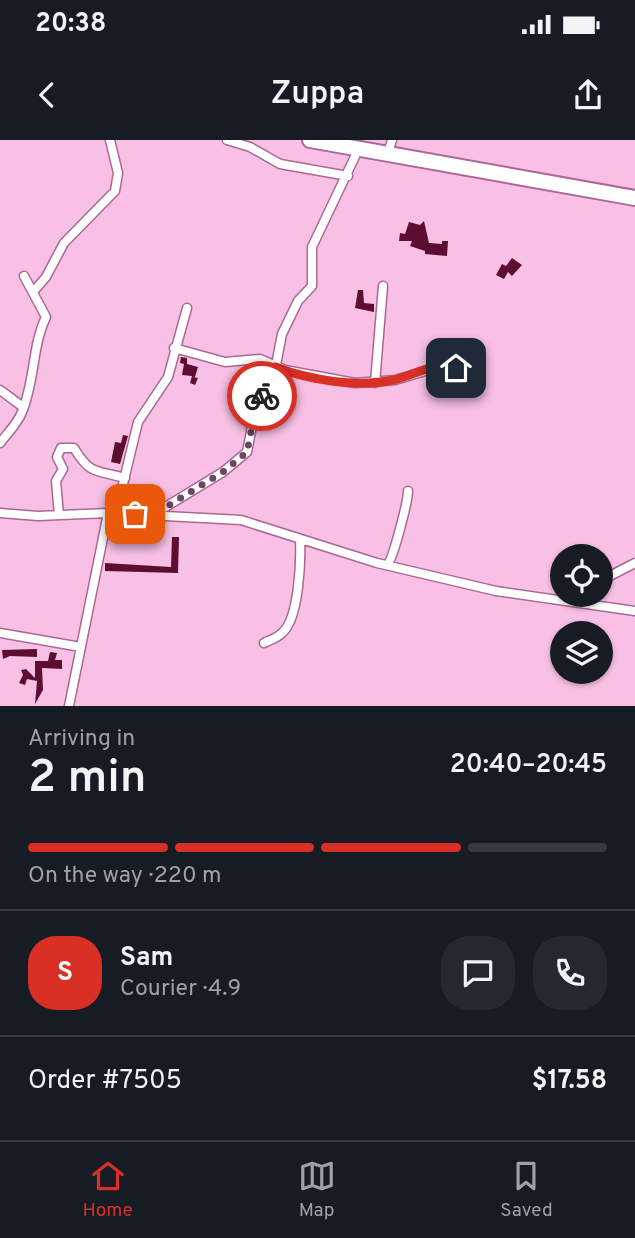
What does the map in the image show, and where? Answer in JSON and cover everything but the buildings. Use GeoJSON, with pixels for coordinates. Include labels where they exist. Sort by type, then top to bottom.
{"type":"FeatureCollection","features":[{"type":"Feature","properties":{"kind":"highway"},"geometry":{"type":"LineString","coordinates":[[310,140],[359,148],[390,147],[635,198]]}},
{"type":"Feature","properties":{"kind":"street"},"geometry":{"type":"LineString","coordinates":[[33,292],[46,277],[64,243],[115,191],[118,173],[110,140]]}},
{"type":"Feature","properties":{"kind":"street"},"geometry":{"type":"LineString","coordinates":[[227,140],[250,147],[280,164],[348,176]]}},
{"type":"Feature","properties":{"kind":"street"},"geometry":{"type":"LineString","coordinates":[[153,515],[223,472],[247,452],[255,411],[275,367],[282,334],[298,301],[312,286],[312,247],[359,148]]}},
{"type":"Feature","properties":{"kind":"street"},"geometry":{"type":"LineString","coordinates":[[0,443],[23,407],[38,352],[36,338],[46,317],[24,276]]}},
{"type":"Feature","properties":{"kind":"street"},"geometry":{"type":"LineString","coordinates":[[376,383],[383,286]]}},
{"type":"Feature","properties":{"kind":"street"},"geometry":{"type":"LineString","coordinates":[[69,706],[112,513],[125,478],[138,422],[168,377],[187,307]]}},
{"type":"Feature","properties":{"kind":"street"},"geometry":{"type":"LineString","coordinates":[[174,348],[225,362],[261,359],[275,367],[338,380],[376,383],[442,366],[450,366],[460,371]]}},
{"type":"Feature","properties":{"kind":"street"},"geometry":{"type":"LineString","coordinates":[[0,390],[23,407]]}},
{"type":"Feature","properties":{"kind":"street"},"geometry":{"type":"LineString","coordinates":[[59,515],[56,487],[63,468],[57,457],[61,447],[74,448],[82,463],[97,472],[125,478]]}},
{"type":"Feature","properties":{"kind":"street"},"geometry":{"type":"LineString","coordinates":[[387,565],[391,562],[396,538],[408,507],[408,491]]}},
{"type":"Feature","properties":{"kind":"street"},"geometry":{"type":"LineString","coordinates":[[0,513],[112,513],[241,520],[387,565],[496,591],[635,611]]}},
{"type":"Feature","properties":{"kind":"street"},"geometry":{"type":"LineString","coordinates":[[264,643],[278,637],[290,622],[300,578],[300,539]]}},
{"type":"Feature","properties":{"kind":"street"},"geometry":{"type":"LineString","coordinates":[[613,574],[635,563]]}},
{"type":"Feature","properties":{"kind":"street"},"geometry":{"type":"LineString","coordinates":[[0,633],[81,647]]}},
{"type":"Feature","properties":{"kind":"way so far"},"geometry":{"type":"LineString","coordinates":[[135,514],[153,515],[223,472],[247,452],[255,411],[262,396]]}},
{"type":"Feature","properties":{"kind":"route"},"geometry":{"type":"LineString","coordinates":[[262,396],[275,367],[355,383],[395,380],[442,366],[456,368]]}}]}
